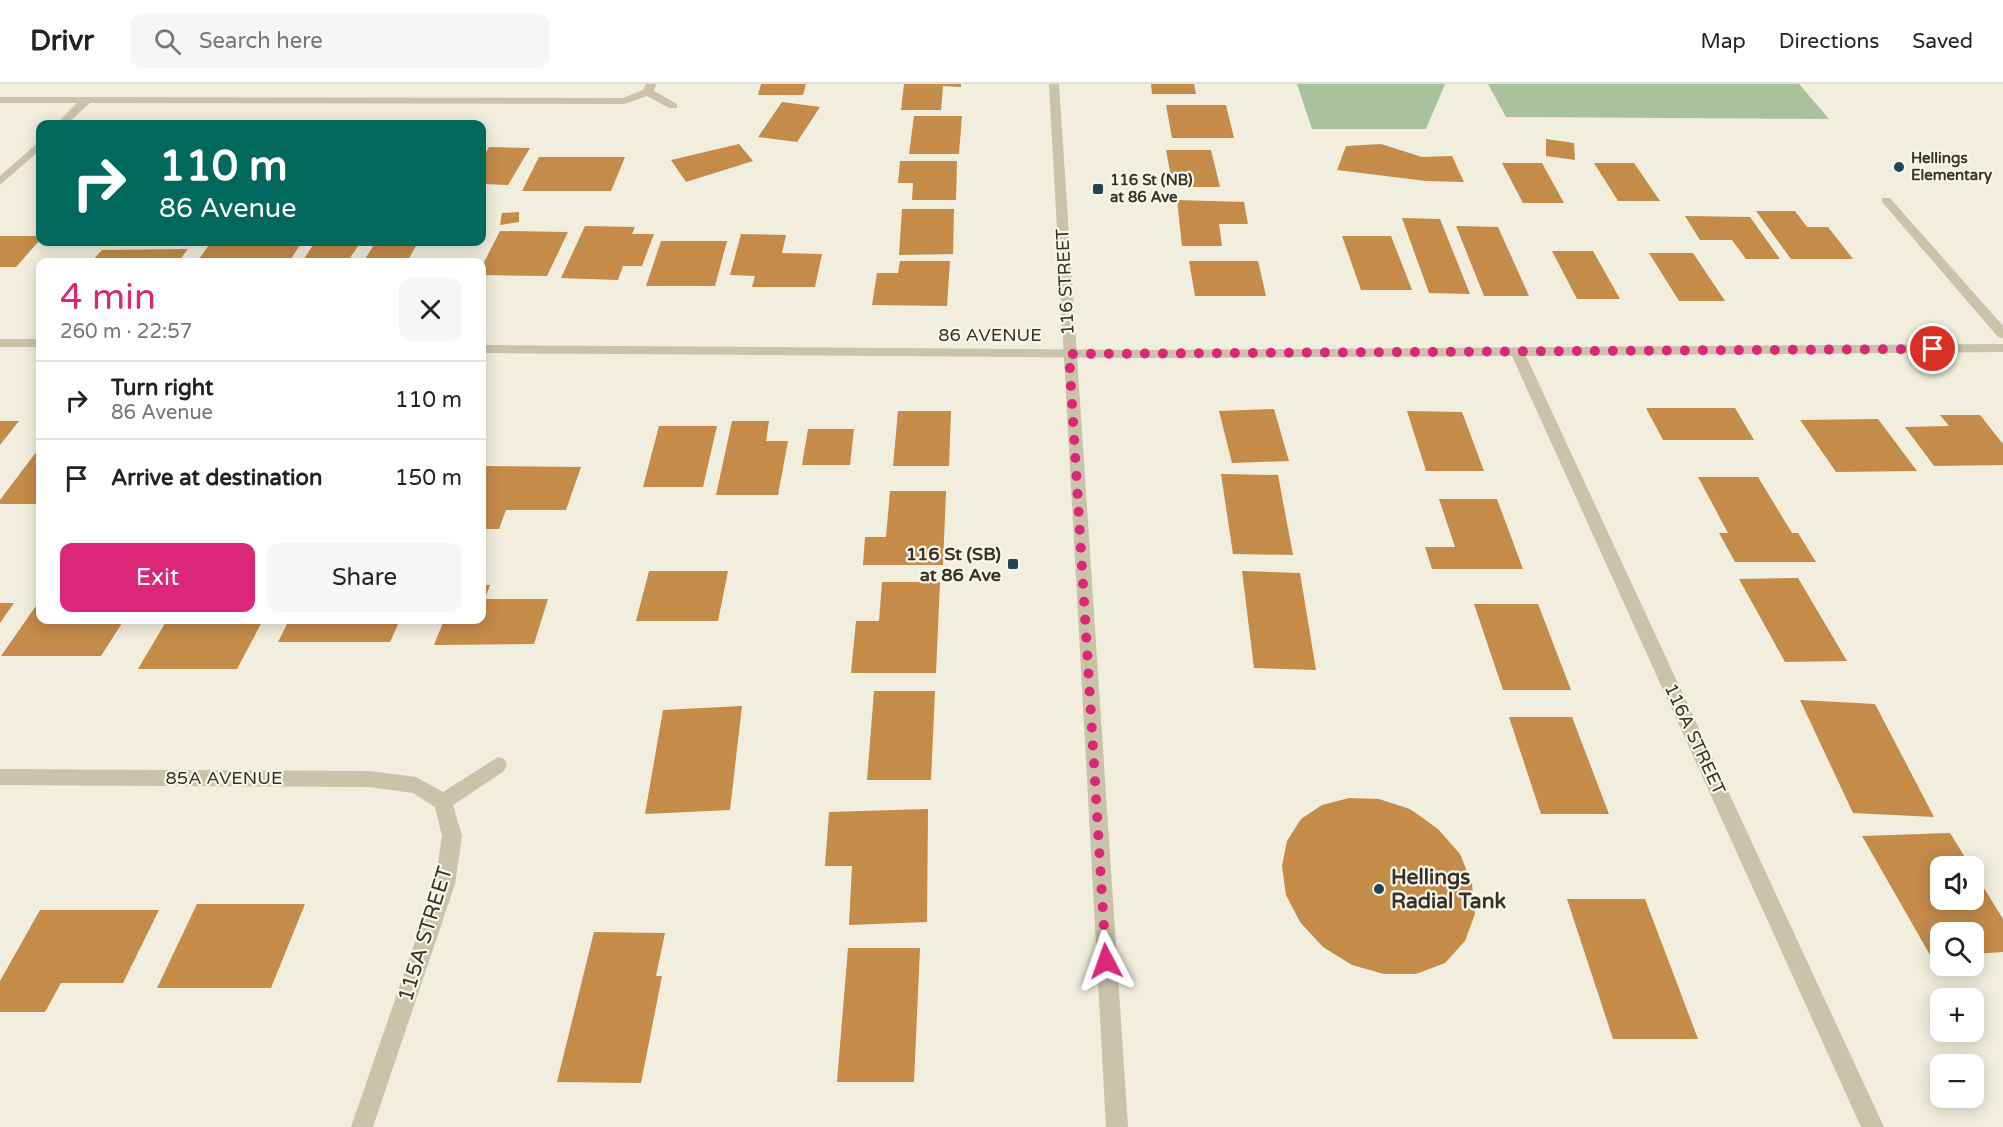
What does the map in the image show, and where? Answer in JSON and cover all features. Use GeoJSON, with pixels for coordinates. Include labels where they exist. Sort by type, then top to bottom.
{"type":"FeatureCollection","features":[{"type":"Feature","properties":{"kind":"street","name":"116 STREET"},"geometry":{"type":"LineString","coordinates":[[1054,84],[1117,1127]]}},
{"type":"Feature","properties":{"kind":"street"},"geometry":{"type":"LineString","coordinates":[[0,100],[624,101],[649,88],[673,106]]}},
{"type":"Feature","properties":{"kind":"street"},"geometry":{"type":"LineString","coordinates":[[65,120],[86,101]]}},
{"type":"Feature","properties":{"kind":"street"},"geometry":{"type":"LineString","coordinates":[[0,182],[36,148]]}},
{"type":"Feature","properties":{"kind":"street"},"geometry":{"type":"LineString","coordinates":[[1886,200],[2003,334]]}},
{"type":"Feature","properties":{"kind":"street"},"geometry":{"type":"LineString","coordinates":[[0,343],[36,343]]}},
{"type":"Feature","properties":{"kind":"street","name":"86 AVENUE"},"geometry":{"type":"LineString","coordinates":[[486,349],[1069,354],[2003,348]]}},
{"type":"Feature","properties":{"kind":"street","name":"116A STREET"},"geometry":{"type":"LineString","coordinates":[[1517,351],[1873,1127]]}},
{"type":"Feature","properties":{"kind":"street"},"geometry":{"type":"LineString","coordinates":[[443,802],[498,765]]}},
{"type":"Feature","properties":{"kind":"street","name":"85A AVENUE"},"geometry":{"type":"LineString","coordinates":[[0,777],[369,779],[416,785],[443,802]]}},
{"type":"Feature","properties":{"kind":"street","name":"115A STREET"},"geometry":{"type":"LineString","coordinates":[[362,1127],[445,884],[452,836],[443,802]]}},
{"type":"Feature","properties":{"kind":"green space"},"geometry":{"type":"Polygon","coordinates":[[[1297,84],[1445,84],[1426,129],[1312,129],[1297,84]]]}},
{"type":"Feature","properties":{"kind":"green space"},"geometry":{"type":"Polygon","coordinates":[[[1488,84],[1799,84],[1829,119],[1506,117],[1488,84]]]}},
{"type":"Feature","properties":{"kind":"building"},"geometry":{"type":"Polygon","coordinates":[[[761,84],[806,84],[803,95],[758,95],[761,84]]]}},
{"type":"Feature","properties":{"kind":"building"},"geometry":{"type":"Polygon","coordinates":[[[904,84],[961,84],[961,87],[943,86],[941,110],[901,110],[904,84]]]}},
{"type":"Feature","properties":{"kind":"building"},"geometry":{"type":"Polygon","coordinates":[[[1151,84],[1194,84],[1196,94],[1152,94],[1151,84]]]}},
{"type":"Feature","properties":{"kind":"building"},"geometry":{"type":"Polygon","coordinates":[[[782,102],[820,107],[797,142],[758,137],[782,102]]]}},
{"type":"Feature","properties":{"kind":"building"},"geometry":{"type":"Polygon","coordinates":[[[1166,105],[1226,105],[1234,138],[1172,138],[1166,105]]]}},
{"type":"Feature","properties":{"kind":"building"},"geometry":{"type":"Polygon","coordinates":[[[914,116],[962,116],[959,154],[909,154],[914,116]]]}},
{"type":"Feature","properties":{"kind":"building"},"geometry":{"type":"Polygon","coordinates":[[[1546,139],[1574,143],[1575,160],[1546,156],[1546,139]]]}},
{"type":"Feature","properties":{"kind":"building"},"geometry":{"type":"Polygon","coordinates":[[[739,144],[753,161],[686,182],[671,160],[739,144]]]}},
{"type":"Feature","properties":{"kind":"building"},"geometry":{"type":"Polygon","coordinates":[[[1381,144],[1422,157],[1452,156],[1464,182],[1426,181],[1337,170],[1346,146],[1381,144]]]}},
{"type":"Feature","properties":{"kind":"building"},"geometry":{"type":"Polygon","coordinates":[[[489,147],[530,148],[508,185],[486,184],[486,152],[489,147]]]}},
{"type":"Feature","properties":{"kind":"building"},"geometry":{"type":"Polygon","coordinates":[[[1166,150],[1211,150],[1220,187],[1173,187],[1166,150]]]}},
{"type":"Feature","properties":{"kind":"building"},"geometry":{"type":"Polygon","coordinates":[[[539,157],[625,157],[611,191],[522,191],[539,157]]]}},
{"type":"Feature","properties":{"kind":"building"},"geometry":{"type":"Polygon","coordinates":[[[900,161],[957,161],[956,200],[912,200],[913,183],[898,183],[900,161]]]}},
{"type":"Feature","properties":{"kind":"building"},"geometry":{"type":"Polygon","coordinates":[[[1502,163],[1542,163],[1564,203],[1523,203],[1502,163]]]}},
{"type":"Feature","properties":{"kind":"building"},"geometry":{"type":"Polygon","coordinates":[[[1594,163],[1634,163],[1660,201],[1618,201],[1594,163]]]}},
{"type":"Feature","properties":{"kind":"building"},"geometry":{"type":"Polygon","coordinates":[[[1177,200],[1244,202],[1248,224],[1219,224],[1222,246],[1182,246],[1177,200]]]}},
{"type":"Feature","properties":{"kind":"building"},"geometry":{"type":"Polygon","coordinates":[[[902,209],[954,209],[953,254],[899,255],[902,209]]]}},
{"type":"Feature","properties":{"kind":"building"},"geometry":{"type":"Polygon","coordinates":[[[1756,211],[1795,211],[1807,227],[1828,227],[1853,259],[1791,259],[1756,211]]]}},
{"type":"Feature","properties":{"kind":"building"},"geometry":{"type":"Polygon","coordinates":[[[519,212],[519,222],[500,225],[502,213],[519,212]]]}},
{"type":"Feature","properties":{"kind":"building"},"geometry":{"type":"Polygon","coordinates":[[[1685,216],[1750,217],[1780,259],[1746,259],[1732,240],[1700,240],[1685,216]]]}},
{"type":"Feature","properties":{"kind":"building"},"geometry":{"type":"Polygon","coordinates":[[[1402,218],[1440,219],[1470,294],[1429,293],[1402,218]]]}},
{"type":"Feature","properties":{"kind":"building"},"geometry":{"type":"Polygon","coordinates":[[[585,226],[635,227],[632,234],[654,234],[642,266],[623,266],[618,280],[561,278],[585,226]]]}},
{"type":"Feature","properties":{"kind":"building"},"geometry":{"type":"Polygon","coordinates":[[[1456,226],[1498,227],[1529,296],[1484,296],[1456,226]]]}},
{"type":"Feature","properties":{"kind":"building"},"geometry":{"type":"Polygon","coordinates":[[[500,231],[568,232],[547,276],[486,275],[486,258],[500,231]]]}},
{"type":"Feature","properties":{"kind":"building"},"geometry":{"type":"Polygon","coordinates":[[[741,234],[786,235],[782,253],[822,254],[815,287],[752,287],[755,276],[730,275],[741,234]]]}},
{"type":"Feature","properties":{"kind":"building"},"geometry":{"type":"Polygon","coordinates":[[[0,236],[36,236],[36,244],[16,267],[0,267],[0,236]]]}},
{"type":"Feature","properties":{"kind":"building"},"geometry":{"type":"Polygon","coordinates":[[[1342,236],[1391,236],[1412,290],[1361,290],[1342,236]]]}},
{"type":"Feature","properties":{"kind":"building"},"geometry":{"type":"Polygon","coordinates":[[[661,241],[727,241],[715,286],[646,286],[661,241]]]}},
{"type":"Feature","properties":{"kind":"building"},"geometry":{"type":"Polygon","coordinates":[[[208,246],[299,246],[292,258],[200,258],[208,246]]]}},
{"type":"Feature","properties":{"kind":"building"},"geometry":{"type":"Polygon","coordinates":[[[312,246],[358,246],[350,258],[305,258],[312,246]]]}},
{"type":"Feature","properties":{"kind":"building"},"geometry":{"type":"Polygon","coordinates":[[[373,246],[416,246],[409,258],[366,258],[373,246]]]}},
{"type":"Feature","properties":{"kind":"building"},"geometry":{"type":"Polygon","coordinates":[[[188,249],[181,258],[95,258],[102,250],[188,249]]]}},
{"type":"Feature","properties":{"kind":"building"},"geometry":{"type":"Polygon","coordinates":[[[1552,251],[1593,251],[1620,299],[1577,299],[1552,251]]]}},
{"type":"Feature","properties":{"kind":"building"},"geometry":{"type":"Polygon","coordinates":[[[1649,253],[1693,253],[1725,301],[1679,301],[1649,253]]]}},
{"type":"Feature","properties":{"kind":"building"},"geometry":{"type":"Polygon","coordinates":[[[900,261],[950,261],[947,306],[872,305],[877,273],[898,273],[900,261]]]}},
{"type":"Feature","properties":{"kind":"building"},"geometry":{"type":"Polygon","coordinates":[[[1189,261],[1258,261],[1266,296],[1195,296],[1189,261]]]}},
{"type":"Feature","properties":{"kind":"building"},"geometry":{"type":"Polygon","coordinates":[[[1646,408],[1735,408],[1754,440],[1663,440],[1646,408]]]}},
{"type":"Feature","properties":{"kind":"building"},"geometry":{"type":"Polygon","coordinates":[[[1274,409],[1289,461],[1232,463],[1219,411],[1274,409]]]}},
{"type":"Feature","properties":{"kind":"building"},"geometry":{"type":"Polygon","coordinates":[[[898,411],[951,411],[949,466],[893,466],[898,411]]]}},
{"type":"Feature","properties":{"kind":"building"},"geometry":{"type":"Polygon","coordinates":[[[1407,411],[1462,412],[1484,471],[1426,471],[1407,411]]]}},
{"type":"Feature","properties":{"kind":"building"},"geometry":{"type":"Polygon","coordinates":[[[1940,415],[1980,415],[2003,444],[2003,465],[1934,466],[1905,427],[1949,426],[1940,415]]]}},
{"type":"Feature","properties":{"kind":"building"},"geometry":{"type":"Polygon","coordinates":[[[1878,419],[1917,471],[1836,472],[1800,420],[1878,419]]]}},
{"type":"Feature","properties":{"kind":"building"},"geometry":{"type":"Polygon","coordinates":[[[0,421],[19,421],[0,445],[0,421]]]}},
{"type":"Feature","properties":{"kind":"building"},"geometry":{"type":"Polygon","coordinates":[[[732,421],[769,421],[766,441],[788,441],[778,495],[716,495],[732,421]]]}},
{"type":"Feature","properties":{"kind":"building"},"geometry":{"type":"Polygon","coordinates":[[[659,426],[717,426],[703,487],[643,487],[659,426]]]}},
{"type":"Feature","properties":{"kind":"building"},"geometry":{"type":"Polygon","coordinates":[[[808,429],[854,429],[850,465],[802,465],[808,429]]]}},
{"type":"Feature","properties":{"kind":"building"},"geometry":{"type":"Polygon","coordinates":[[[36,452],[36,504],[0,504],[0,500],[36,452]]]}},
{"type":"Feature","properties":{"kind":"building"},"geometry":{"type":"Polygon","coordinates":[[[486,466],[581,467],[566,510],[506,510],[499,529],[486,529],[486,466]]]}},
{"type":"Feature","properties":{"kind":"building"},"geometry":{"type":"Polygon","coordinates":[[[1221,474],[1278,475],[1293,555],[1233,554],[1221,474]]]}},
{"type":"Feature","properties":{"kind":"building"},"geometry":{"type":"Polygon","coordinates":[[[1698,477],[1758,477],[1792,533],[1798,533],[1816,562],[1735,562],[1719,533],[1728,533],[1698,477]]]}},
{"type":"Feature","properties":{"kind":"building"},"geometry":{"type":"Polygon","coordinates":[[[890,491],[946,491],[943,565],[863,565],[865,537],[886,537],[890,491]]]}},
{"type":"Feature","properties":{"kind":"building"},"geometry":{"type":"Polygon","coordinates":[[[1439,499],[1497,499],[1523,569],[1432,569],[1425,547],[1455,547],[1439,499]]]}},
{"type":"Feature","properties":{"kind":"building"},"geometry":{"type":"Polygon","coordinates":[[[649,571],[728,571],[718,621],[636,621],[649,571]]]}},
{"type":"Feature","properties":{"kind":"building"},"geometry":{"type":"Polygon","coordinates":[[[1242,571],[1300,573],[1316,670],[1254,668],[1242,571]]]}},
{"type":"Feature","properties":{"kind":"building"},"geometry":{"type":"Polygon","coordinates":[[[1798,578],[1847,661],[1785,662],[1739,579],[1798,578]]]}},
{"type":"Feature","properties":{"kind":"building"},"geometry":{"type":"Polygon","coordinates":[[[882,582],[940,582],[936,673],[851,673],[856,621],[879,621],[882,582]]]}},
{"type":"Feature","properties":{"kind":"building"},"geometry":{"type":"Polygon","coordinates":[[[486,599],[548,599],[534,644],[434,645],[442,624],[486,624],[486,599]]]}},
{"type":"Feature","properties":{"kind":"building"},"geometry":{"type":"Polygon","coordinates":[[[0,603],[14,603],[0,623],[0,603]]]}},
{"type":"Feature","properties":{"kind":"building"},"geometry":{"type":"Polygon","coordinates":[[[1474,604],[1538,604],[1571,690],[1503,690],[1474,604]]]}},
{"type":"Feature","properties":{"kind":"building"},"geometry":{"type":"Polygon","coordinates":[[[36,606],[36,624],[121,624],[101,656],[1,656],[36,606]]]}},
{"type":"Feature","properties":{"kind":"building"},"geometry":{"type":"Polygon","coordinates":[[[165,624],[261,624],[237,669],[138,669],[165,624]]]}},
{"type":"Feature","properties":{"kind":"building"},"geometry":{"type":"Polygon","coordinates":[[[287,624],[398,624],[390,642],[278,642],[287,624]]]}},
{"type":"Feature","properties":{"kind":"building"},"geometry":{"type":"Polygon","coordinates":[[[874,691],[935,691],[931,780],[867,780],[874,691]]]}},
{"type":"Feature","properties":{"kind":"building"},"geometry":{"type":"Polygon","coordinates":[[[1800,700],[1875,704],[1934,817],[1853,813],[1800,700]]]}},
{"type":"Feature","properties":{"kind":"building"},"geometry":{"type":"Polygon","coordinates":[[[742,706],[730,810],[645,814],[663,710],[742,706]]]}},
{"type":"Feature","properties":{"kind":"building"},"geometry":{"type":"Polygon","coordinates":[[[1509,717],[1572,717],[1609,814],[1541,814],[1509,717]]]}},
{"type":"Feature","properties":{"kind":"building","name":"Hellings Radial Tank"},"geometry":{"type":"Polygon","coordinates":[[[1349,798],[1379,799],[1410,809],[1438,829],[1460,854],[1472,884],[1475,914],[1465,941],[1445,963],[1416,974],[1384,974],[1352,965],[1323,947],[1300,922],[1286,895],[1282,866],[1287,841],[1301,819],[1322,805],[1349,798]]]}},
{"type":"Feature","properties":{"kind":"building"},"geometry":{"type":"Polygon","coordinates":[[[928,809],[927,922],[849,925],[852,866],[825,866],[829,812],[928,809]]]}},
{"type":"Feature","properties":{"kind":"building"},"geometry":{"type":"Polygon","coordinates":[[[1950,833],[1964,856],[1930,856],[1930,910],[1984,910],[1984,888],[2003,919],[2003,952],[1984,953],[1984,922],[1930,922],[1930,955],[1862,836],[1950,833]]]}},
{"type":"Feature","properties":{"kind":"building"},"geometry":{"type":"Polygon","coordinates":[[[1567,899],[1645,899],[1698,1039],[1613,1039],[1567,899]]]}},
{"type":"Feature","properties":{"kind":"building"},"geometry":{"type":"Polygon","coordinates":[[[197,904],[305,904],[271,988],[157,988],[197,904]]]}},
{"type":"Feature","properties":{"kind":"building"},"geometry":{"type":"Polygon","coordinates":[[[40,910],[159,910],[123,983],[61,983],[45,1012],[0,1012],[0,981],[40,910]]]}},
{"type":"Feature","properties":{"kind":"building"},"geometry":{"type":"Polygon","coordinates":[[[594,932],[665,933],[656,976],[662,976],[641,1083],[557,1082],[594,932]]]}},
{"type":"Feature","properties":{"kind":"building"},"geometry":{"type":"Polygon","coordinates":[[[848,948],[920,948],[914,1082],[837,1082],[848,948]]]}},
{"type":"Feature","properties":{"kind":"place","name":"Hellings Elementary"},"geometry":{"type":"Point","coordinates":[1899,167]}},
{"type":"Feature","properties":{"kind":"place","name":"116 St (NB) at 86 Ave"},"geometry":{"type":"Point","coordinates":[1098,189]}},
{"type":"Feature","properties":{"kind":"place","name":"116 St (SB) at 86 Ave"},"geometry":{"type":"Point","coordinates":[1013,564]}},
{"type":"Feature","properties":{"kind":"place","name":"Hellings Radial Tank"},"geometry":{"type":"Point","coordinates":[1379,889]}},
{"type":"Feature","properties":{"kind":"route"},"geometry":{"type":"LineString","coordinates":[[1106,961],[1069,354],[1933,349]]}}]}
